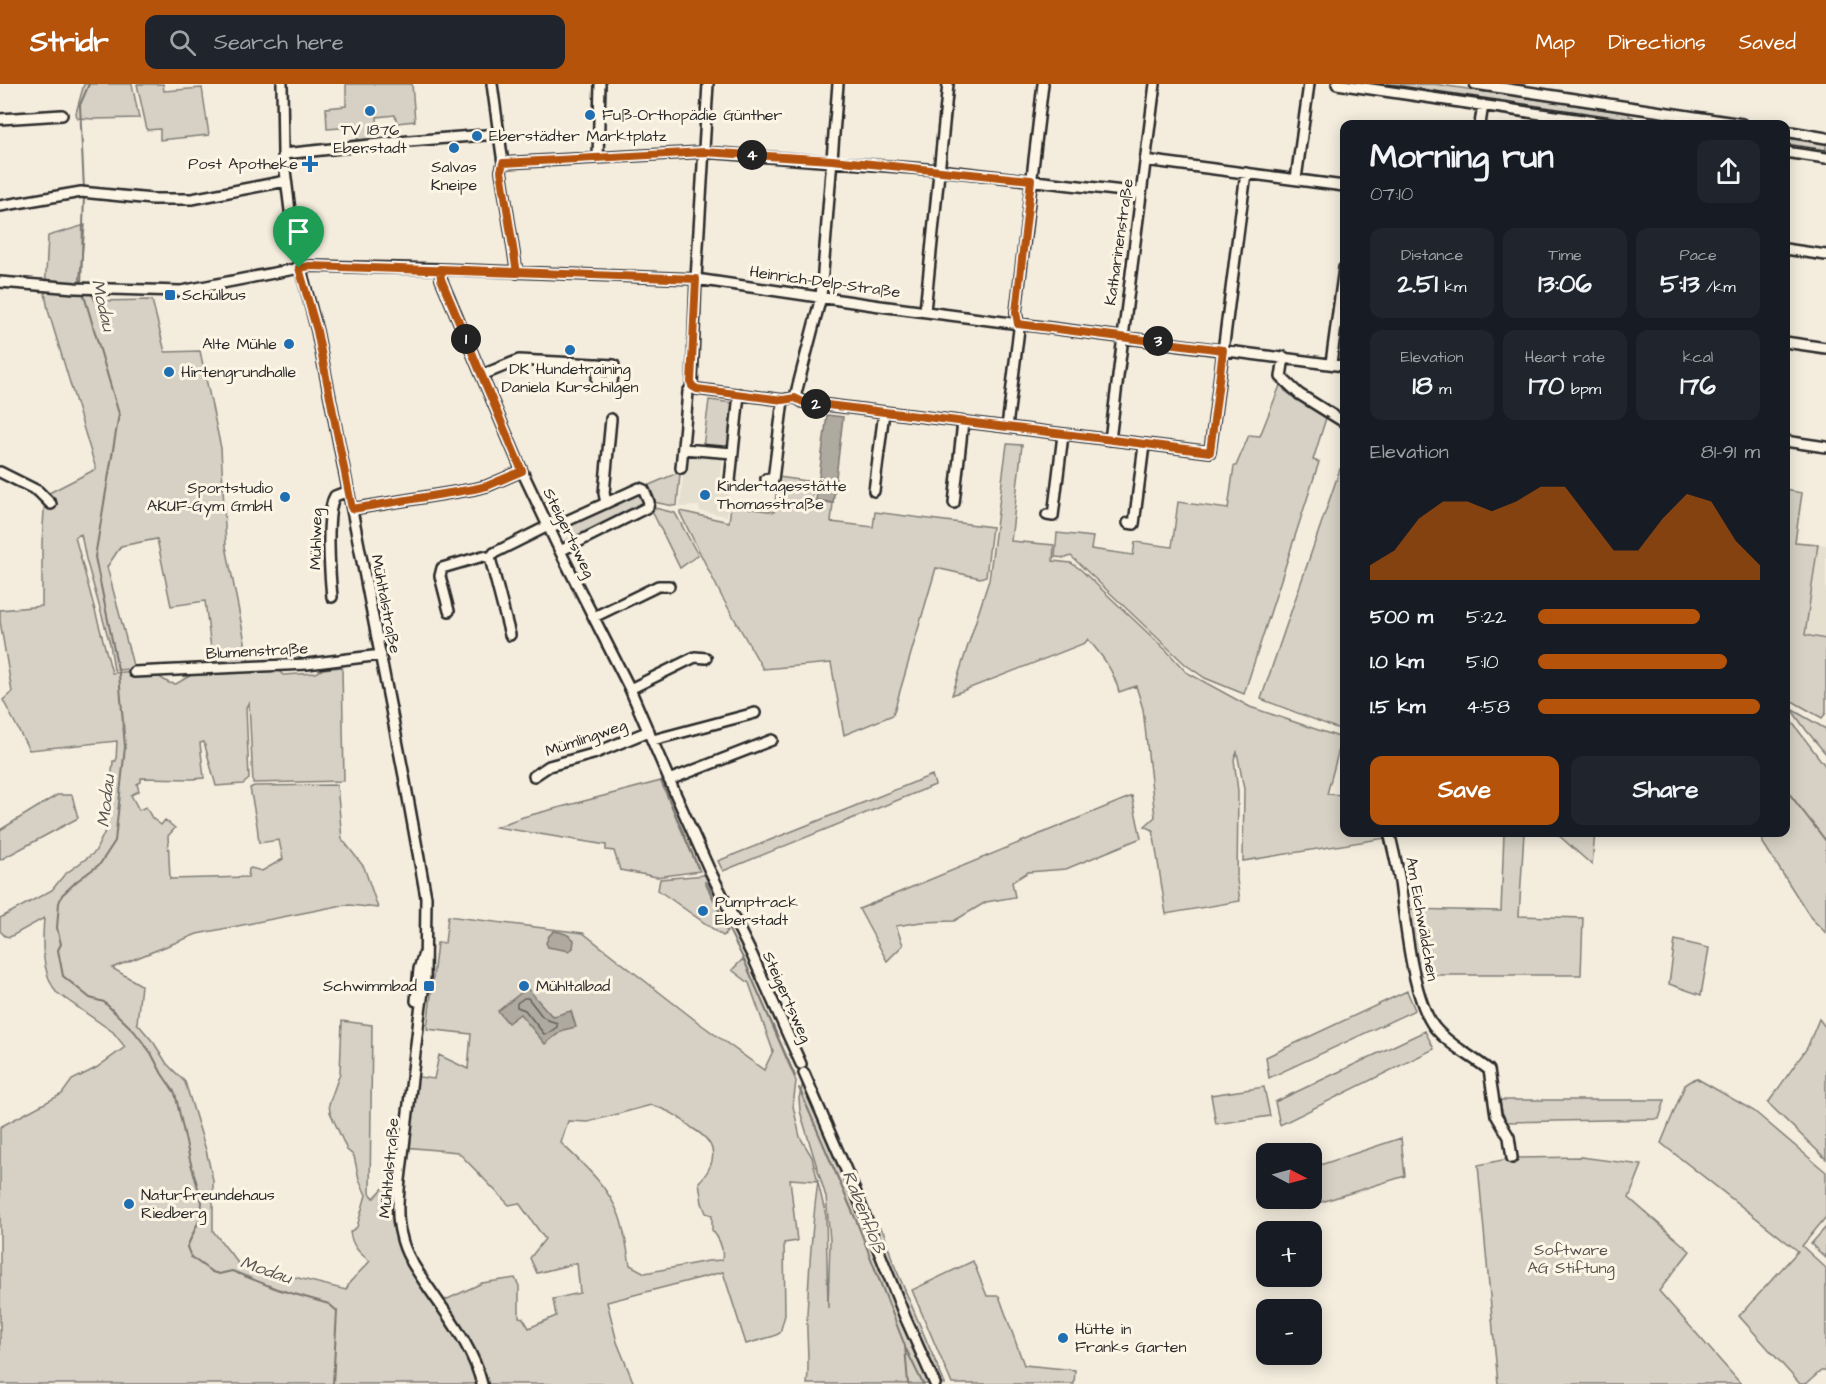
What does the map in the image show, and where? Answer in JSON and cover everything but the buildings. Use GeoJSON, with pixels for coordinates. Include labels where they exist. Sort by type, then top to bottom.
{"type":"FeatureCollection","features":[{"type":"Feature","properties":{"kind":"street","name":"Mühltalstraße"},"geometry":{"type":"LineString","coordinates":[[282,84],[286,181],[299,268],[317,331],[348,491],[356,508],[425,889],[427,948],[425,978],[398,1206],[400,1234],[413,1265],[470,1352],[482,1384]]}},
{"type":"Feature","properties":{"kind":"street"},"geometry":{"type":"LineString","coordinates":[[492,84],[503,163],[501,171],[517,273]]}},
{"type":"Feature","properties":{"kind":"street"},"geometry":{"type":"LineString","coordinates":[[598,158],[600,84]]}},
{"type":"Feature","properties":{"kind":"street"},"geometry":{"type":"LineString","coordinates":[[681,468],[688,392],[692,386],[708,84]]}},
{"type":"Feature","properties":{"kind":"street"},"geometry":{"type":"LineString","coordinates":[[795,398],[821,297],[838,84]]}},
{"type":"Feature","properties":{"kind":"street"},"geometry":{"type":"LineString","coordinates":[[925,311],[948,84]]}},
{"type":"Feature","properties":{"kind":"street"},"geometry":{"type":"LineString","coordinates":[[1007,427],[1018,324],[1016,312],[1043,84]]}},
{"type":"Feature","properties":{"kind":"street","name":"Katharinenstraße"},"geometry":{"type":"LineString","coordinates":[[1110,440],[1155,84]]}},
{"type":"Feature","properties":{"kind":"street"},"geometry":{"type":"LineString","coordinates":[[1296,179],[1309,84]]}},
{"type":"Feature","properties":{"kind":"street"},"geometry":{"type":"LineString","coordinates":[[1337,84],[1582,120]]}},
{"type":"Feature","properties":{"kind":"street"},"geometry":{"type":"LineString","coordinates":[[1475,84],[1690,120]]}},
{"type":"Feature","properties":{"kind":"street"},"geometry":{"type":"LineString","coordinates":[[1481,120],[1483,105]]}},
{"type":"Feature","properties":{"kind":"street"},"geometry":{"type":"LineString","coordinates":[[0,119],[62,115]]}},
{"type":"Feature","properties":{"kind":"street"},"geometry":{"type":"LineString","coordinates":[[1790,132],[1826,138]]}},
{"type":"Feature","properties":{"kind":"street"},"geometry":{"type":"LineString","coordinates":[[284,154],[498,134]]}},
{"type":"Feature","properties":{"kind":"street"},"geometry":{"type":"LineString","coordinates":[[503,163],[704,152],[939,170],[1141,193]]}},
{"type":"Feature","properties":{"kind":"street"},"geometry":{"type":"LineString","coordinates":[[1790,153],[1826,158]]}},
{"type":"Feature","properties":{"kind":"street"},"geometry":{"type":"LineString","coordinates":[[1145,160],[1340,185]]}},
{"type":"Feature","properties":{"kind":"street"},"geometry":{"type":"LineString","coordinates":[[692,386],[697,389],[783,400],[795,398],[801,402],[1210,452],[1246,173]]}},
{"type":"Feature","properties":{"kind":"street"},"geometry":{"type":"LineString","coordinates":[[0,206],[85,192],[152,199],[192,199],[286,181]]}},
{"type":"Feature","properties":{"kind":"street"},"geometry":{"type":"LineString","coordinates":[[1790,250],[1826,255]]}},
{"type":"Feature","properties":{"kind":"street","name":"Heinrich-Delp-Straße"},"geometry":{"type":"LineString","coordinates":[[0,282],[75,288],[181,291],[310,266],[696,279],[1018,324],[1340,365]]}},
{"type":"Feature","properties":{"kind":"street","name":"Steigertsweg"},"geometry":{"type":"LineString","coordinates":[[440,269],[441,279],[522,471],[630,688],[709,869],[752,955],[856,1193],[905,1317],[935,1384]]}},
{"type":"Feature","properties":{"kind":"street"},"geometry":{"type":"LineString","coordinates":[[1331,363],[1340,297]]}},
{"type":"Feature","properties":{"kind":"street"},"geometry":{"type":"LineString","coordinates":[[1790,343],[1826,348]]}},
{"type":"Feature","properties":{"kind":"street"},"geometry":{"type":"LineString","coordinates":[[1284,357],[1281,377],[1299,394],[1340,420]]}},
{"type":"Feature","properties":{"kind":"street"},"geometry":{"type":"LineString","coordinates":[[482,375],[519,360],[598,364]]}},
{"type":"Feature","properties":{"kind":"street"},"geometry":{"type":"LineString","coordinates":[[730,481],[738,394]]}},
{"type":"Feature","properties":{"kind":"street"},"geometry":{"type":"LineString","coordinates":[[766,479],[773,480],[783,400]]}},
{"type":"Feature","properties":{"kind":"street"},"geometry":{"type":"LineString","coordinates":[[874,491],[884,412]]}},
{"type":"Feature","properties":{"kind":"street"},"geometry":{"type":"LineString","coordinates":[[606,503],[604,495],[611,419]]}},
{"type":"Feature","properties":{"kind":"street"},"geometry":{"type":"LineString","coordinates":[[954,503],[963,422]]}},
{"type":"Feature","properties":{"kind":"street"},"geometry":{"type":"LineString","coordinates":[[1047,515],[1053,516],[1063,435]]}},
{"type":"Feature","properties":{"kind":"street"},"geometry":{"type":"LineString","coordinates":[[1790,442],[1826,447]]}},
{"type":"Feature","properties":{"kind":"street"},"geometry":{"type":"LineString","coordinates":[[1128,524],[1134,524],[1144,445]]}},
{"type":"Feature","properties":{"kind":"street"},"geometry":{"type":"LineString","coordinates":[[683,449],[733,453]]}},
{"type":"Feature","properties":{"kind":"street"},"geometry":{"type":"LineString","coordinates":[[356,508],[474,489],[522,471]]}},
{"type":"Feature","properties":{"kind":"street"},"geometry":{"type":"LineString","coordinates":[[0,472],[38,491],[51,504]]}},
{"type":"Feature","properties":{"kind":"street"},"geometry":{"type":"LineString","coordinates":[[490,558],[494,553],[549,527],[642,488],[649,505],[560,550]]}},
{"type":"Feature","properties":{"kind":"street","name":"Mühlweg"},"geometry":{"type":"LineString","coordinates":[[332,597],[329,563],[331,506],[337,494],[348,491]]}},
{"type":"Feature","properties":{"kind":"street"},"geometry":{"type":"LineString","coordinates":[[448,611],[440,576],[442,568],[483,556],[490,558]]}},
{"type":"Feature","properties":{"kind":"street"},"geometry":{"type":"LineString","coordinates":[[490,558],[510,635]]}},
{"type":"Feature","properties":{"kind":"street"},"geometry":{"type":"LineString","coordinates":[[594,617],[658,586],[669,586]]}},
{"type":"Feature","properties":{"kind":"street","name":"Blumenstraße"},"geometry":{"type":"LineString","coordinates":[[134,672],[307,664],[381,655]]}},
{"type":"Feature","properties":{"kind":"street"},"geometry":{"type":"LineString","coordinates":[[630,688],[694,657],[706,658]]}},
{"type":"Feature","properties":{"kind":"street"},"geometry":{"type":"LineString","coordinates":[[651,736],[755,713]]}},
{"type":"Feature","properties":{"kind":"street","name":"Mümlingweg"},"geometry":{"type":"LineString","coordinates":[[534,776],[549,766],[651,736]]}},
{"type":"Feature","properties":{"kind":"street"},"geometry":{"type":"LineString","coordinates":[[669,780],[772,740]]}},
{"type":"Feature","properties":{"kind":"street","name":"Am Eichwäldchen"},"geometry":{"type":"LineString","coordinates":[[1390,837],[1416,980],[1424,1004],[1434,1026],[1447,1040],[1489,1070],[1496,1115],[1509,1137],[1512,1158]]}},
{"type":"Feature","properties":{"kind":"shaded area","name":"Kindertagesstätte Thomasstraße"},"geometry":{"type":"Polygon","coordinates":[[[685,454],[723,457],[721,477],[727,478],[730,483],[727,516],[700,511],[699,506],[680,507],[685,454]]]}},
{"type":"Feature","properties":{"kind":"shaded area"},"geometry":{"type":"Polygon","coordinates":[[[1818,544],[1826,545],[1826,639],[1805,635],[1818,544]]]}},
{"type":"Feature","properties":{"kind":"green space"},"geometry":{"type":"Polygon","coordinates":[[[84,84],[132,84],[139,118],[77,118],[76,113],[84,84]]]}},
{"type":"Feature","properties":{"kind":"green space"},"geometry":{"type":"Polygon","coordinates":[[[137,84],[163,84],[164,91],[202,88],[209,135],[160,140],[160,129],[147,130],[137,84]]]}},
{"type":"Feature","properties":{"kind":"green space","name":"TV 1876 Eberstadt"},"geometry":{"type":"Polygon","coordinates":[[[346,84],[412,84],[415,121],[397,123],[395,115],[377,117],[378,139],[358,141],[355,127],[327,129],[326,108],[346,106],[346,84]]]}},
{"type":"Feature","properties":{"kind":"green space"},"geometry":{"type":"Polygon","coordinates":[[[1367,84],[1434,84],[1629,113],[1629,116],[1633,117],[1633,120],[1603,120],[1367,84]]]}},
{"type":"Feature","properties":{"kind":"green space"},"geometry":{"type":"Polygon","coordinates":[[[1790,139],[1826,144],[1826,154],[1790,149],[1790,139]]]}},
{"type":"Feature","properties":{"kind":"green space"},"geometry":{"type":"Polygon","coordinates":[[[85,225],[79,286],[88,287],[95,301],[152,300],[165,352],[200,351],[221,448],[226,546],[249,662],[213,664],[205,601],[171,606],[157,539],[121,546],[107,567],[134,669],[114,670],[110,644],[81,534],[75,537],[112,673],[148,670],[169,683],[176,684],[198,671],[277,669],[283,675],[316,673],[323,669],[342,667],[344,781],[253,783],[249,703],[246,707],[249,779],[243,784],[216,786],[204,742],[200,743],[204,778],[141,778],[141,782],[137,784],[139,791],[131,795],[139,810],[146,807],[152,818],[161,825],[165,820],[175,828],[168,836],[170,879],[248,877],[249,869],[262,871],[283,859],[279,840],[259,843],[250,788],[254,786],[337,785],[342,839],[364,867],[378,908],[338,906],[197,934],[112,968],[141,985],[137,1023],[154,1043],[167,1064],[185,1082],[213,1180],[213,1231],[238,1263],[346,1290],[350,1282],[370,1261],[357,1249],[350,1232],[357,1227],[366,1195],[359,1179],[354,1156],[347,1150],[330,1112],[329,1104],[340,1073],[342,1021],[372,1025],[370,1193],[374,1198],[391,1180],[400,1180],[400,1234],[439,1303],[482,1283],[515,1278],[519,1286],[519,1317],[523,1318],[529,1328],[556,1316],[553,1299],[580,1293],[577,1263],[537,1273],[530,1258],[545,1239],[519,1203],[509,1205],[458,1152],[404,1147],[412,1076],[434,1079],[439,1055],[468,1069],[471,1034],[427,1029],[437,943],[445,943],[448,916],[583,933],[764,1070],[773,1051],[749,983],[732,970],[742,960],[745,962],[796,1081],[793,1106],[800,1137],[812,1157],[818,1181],[790,1179],[797,1241],[784,1243],[785,1315],[780,1333],[746,1344],[723,1272],[607,1302],[617,1342],[634,1384],[0,1384],[0,1127],[62,1094],[72,1080],[96,1068],[125,1047],[113,1032],[56,992],[45,966],[44,918],[10,937],[0,931],[0,918],[52,890],[64,875],[95,852],[107,827],[113,761],[116,761],[117,741],[29,750],[3,700],[12,692],[0,610],[42,606],[45,495],[96,469],[48,310],[45,293],[48,236],[85,225]],[[651,1105],[588,1122],[568,1121],[561,1143],[594,1176],[608,1194],[621,1221],[630,1265],[645,1273],[722,1260],[720,1244],[712,1230],[712,1215],[706,1213],[702,1203],[699,1182],[707,1173],[712,1162],[711,1145],[704,1136],[682,1120],[651,1105]]]}},
{"type":"Feature","properties":{"kind":"green space"},"geometry":{"type":"Polygon","coordinates":[[[1281,383],[1285,391],[1326,418],[1313,460],[1319,462],[1244,694],[1205,678],[1186,665],[1071,556],[1055,557],[1057,533],[1093,537],[1091,549],[1133,555],[1135,542],[1172,547],[1178,502],[1228,509],[1234,466],[1236,466],[1249,435],[1260,436],[1281,383]]]}},
{"type":"Feature","properties":{"kind":"green space"},"geometry":{"type":"Polygon","coordinates":[[[709,400],[734,403],[729,449],[703,447],[709,400]]]}},
{"type":"Feature","properties":{"kind":"green space"},"geometry":{"type":"Polygon","coordinates":[[[1007,444],[1022,445],[1011,541],[1054,545],[1053,561],[1071,563],[1080,569],[1167,651],[1186,672],[1250,707],[1340,737],[1340,745],[1327,794],[1340,795],[1340,837],[1386,838],[1243,861],[1244,789],[1237,752],[1234,759],[1238,791],[1237,880],[1240,901],[1166,914],[1153,830],[1145,826],[1155,817],[1143,709],[1136,686],[1119,692],[1107,664],[1088,639],[1085,643],[952,695],[989,580],[1007,444]]]}},
{"type":"Feature","properties":{"kind":"green space"},"geometry":{"type":"Polygon","coordinates":[[[1340,469],[1340,729],[1261,699],[1340,469]]]}},
{"type":"Feature","properties":{"kind":"green space"},"geometry":{"type":"Polygon","coordinates":[[[677,473],[680,474],[677,505],[653,502],[647,486],[677,473]]]}},
{"type":"Feature","properties":{"kind":"green space"},"geometry":{"type":"Polygon","coordinates":[[[778,477],[814,482],[812,500],[833,503],[831,522],[873,527],[875,512],[992,527],[986,576],[980,578],[936,568],[893,715],[844,735],[831,663],[763,669],[722,597],[680,513],[680,511],[729,522],[731,506],[774,512],[778,477]]]}},
{"type":"Feature","properties":{"kind":"green space"},"geometry":{"type":"Polygon","coordinates":[[[1790,491],[1802,493],[1795,542],[1818,544],[1805,635],[1826,639],[1826,713],[1822,718],[1790,700],[1790,491]]]}},
{"type":"Feature","properties":{"kind":"green space"},"geometry":{"type":"Polygon","coordinates":[[[641,493],[645,502],[643,505],[574,540],[567,523],[641,493]]]}},
{"type":"Feature","properties":{"kind":"green space"},"geometry":{"type":"Polygon","coordinates":[[[651,509],[675,513],[698,555],[680,568],[651,509]]]}},
{"type":"Feature","properties":{"kind":"green space"},"geometry":{"type":"Polygon","coordinates":[[[1791,709],[1826,729],[1826,754],[1806,730],[1791,709]]]}},
{"type":"Feature","properties":{"kind":"green space"},"geometry":{"type":"Polygon","coordinates":[[[1790,720],[1826,767],[1826,933],[1811,918],[1763,843],[1762,837],[1790,837],[1790,720]]]}},
{"type":"Feature","properties":{"kind":"green space"},"geometry":{"type":"Polygon","coordinates":[[[932,775],[935,785],[723,871],[718,861],[932,775]]]}},
{"type":"Feature","properties":{"kind":"green space"},"geometry":{"type":"Polygon","coordinates":[[[661,781],[700,871],[657,877],[620,870],[614,851],[606,850],[606,845],[496,827],[523,817],[661,781]]]}},
{"type":"Feature","properties":{"kind":"green space"},"geometry":{"type":"Polygon","coordinates":[[[57,795],[72,795],[78,818],[0,860],[0,830],[57,795]]]}},
{"type":"Feature","properties":{"kind":"green space"},"geometry":{"type":"Polygon","coordinates":[[[1132,796],[1141,838],[1066,869],[1028,872],[1012,882],[1015,897],[986,902],[954,921],[921,922],[896,926],[903,945],[887,961],[859,909],[1132,796]]]}},
{"type":"Feature","properties":{"kind":"green space"},"geometry":{"type":"Polygon","coordinates":[[[1504,837],[1524,837],[1519,916],[1583,918],[1581,975],[1420,975],[1407,909],[1501,911],[1504,837]]]}},
{"type":"Feature","properties":{"kind":"green space"},"geometry":{"type":"Polygon","coordinates":[[[1560,837],[1595,837],[1592,865],[1560,837]]]}},
{"type":"Feature","properties":{"kind":"green space","name":"Pumptrack Eberstadt"},"geometry":{"type":"Polygon","coordinates":[[[705,875],[727,932],[723,936],[658,890],[660,879],[705,875]]]}},
{"type":"Feature","properties":{"kind":"green space"},"geometry":{"type":"Polygon","coordinates":[[[1675,940],[1709,948],[1701,995],[1669,984],[1675,940]]]}},
{"type":"Feature","properties":{"kind":"green space"},"geometry":{"type":"Polygon","coordinates":[[[1407,991],[1415,1010],[1269,1078],[1266,1057],[1407,991]]]}},
{"type":"Feature","properties":{"kind":"green space"},"geometry":{"type":"Polygon","coordinates":[[[1819,1019],[1826,1028],[1826,1159],[1768,1103],[1807,1048],[1819,1019]]]}},
{"type":"Feature","properties":{"kind":"green space"},"geometry":{"type":"Polygon","coordinates":[[[1425,1031],[1434,1049],[1280,1125],[1275,1102],[1425,1031]]]}},
{"type":"Feature","properties":{"kind":"green space"},"geometry":{"type":"Polygon","coordinates":[[[1696,1078],[1754,1111],[1826,1172],[1826,1217],[1802,1246],[1826,1268],[1826,1371],[1821,1371],[1806,1384],[1800,1384],[1739,1316],[1798,1251],[1661,1143],[1685,1085],[1696,1078]]]}},
{"type":"Feature","properties":{"kind":"green space"},"geometry":{"type":"Polygon","coordinates":[[[804,1079],[852,1196],[884,1233],[893,1262],[945,1384],[807,1384],[808,1298],[818,1182],[826,1216],[828,1308],[830,1240],[826,1197],[800,1111],[799,1098],[804,1079]]]}},
{"type":"Feature","properties":{"kind":"green space"},"geometry":{"type":"Polygon","coordinates":[[[1264,1087],[1270,1116],[1216,1124],[1211,1095],[1264,1087]]]}},
{"type":"Feature","properties":{"kind":"green space"},"geometry":{"type":"Polygon","coordinates":[[[1499,1100],[1665,1100],[1659,1119],[1505,1122],[1499,1100]]]}},
{"type":"Feature","properties":{"kind":"green space"},"geometry":{"type":"Polygon","coordinates":[[[1401,1138],[1405,1176],[1322,1202],[1322,1164],[1401,1138]]]}},
{"type":"Feature","properties":{"kind":"green space","name":"Software AG Stiftung"},"geometry":{"type":"Polygon","coordinates":[[[1581,1157],[1642,1165],[1629,1198],[1690,1251],[1659,1291],[1741,1384],[1498,1384],[1478,1165],[1512,1158],[1581,1157]]]}},
{"type":"Feature","properties":{"kind":"green space"},"geometry":{"type":"Polygon","coordinates":[[[1826,1227],[1826,1258],[1811,1244],[1826,1227]]]}},
{"type":"Feature","properties":{"kind":"green space"},"geometry":{"type":"Polygon","coordinates":[[[973,1261],[987,1296],[999,1296],[1024,1365],[1075,1370],[1074,1384],[952,1384],[912,1290],[973,1261]]]}},
{"type":"Feature","properties":{"kind":"water"},"geometry":{"type":"Polygon","coordinates":[[[827,415],[843,417],[833,503],[816,500],[827,415]]]}},
{"type":"Feature","properties":{"kind":"water"},"geometry":{"type":"Polygon","coordinates":[[[554,931],[572,938],[573,948],[569,951],[548,947],[546,943],[554,931]]]}},
{"type":"Feature","properties":{"kind":"water"},"geometry":{"type":"Polygon","coordinates":[[[527,988],[551,1015],[571,1011],[576,1027],[563,1030],[545,1044],[520,1014],[508,1023],[498,1011],[527,988]]]}},
{"type":"Feature","properties":{"kind":"waterway","name":"Modau"},"geometry":{"type":"LineString","coordinates":[[84,190],[80,105],[89,84]]}},
{"type":"Feature","properties":{"kind":"waterway","name":"Modau"},"geometry":{"type":"LineString","coordinates":[[81,286],[84,196]]}},
{"type":"Feature","properties":{"kind":"waterway","name":"Modau"},"geometry":{"type":"LineString","coordinates":[[83,292],[119,414],[95,557],[119,674],[125,747],[115,841],[100,864],[62,895],[59,903],[57,928],[61,944],[58,950],[63,976],[90,998],[104,1002],[134,1031],[151,1053],[175,1093],[202,1202],[201,1216],[187,1247],[191,1257],[212,1272],[219,1274],[232,1271],[277,1289],[329,1304],[337,1311],[333,1384]]}},
{"type":"Feature","properties":{"kind":"waterway","name":"Rabenfloß"},"geometry":{"type":"LineString","coordinates":[[661,781],[698,868]]}},
{"type":"Feature","properties":{"kind":"waterway"},"geometry":{"type":"LineString","coordinates":[[1790,794],[1826,841]]}},
{"type":"Feature","properties":{"kind":"waterway","name":"Rabenfloß"},"geometry":{"type":"LineString","coordinates":[[705,882],[745,962],[795,1076]]}},
{"type":"Feature","properties":{"kind":"waterway","name":"Rabenfloß"},"geometry":{"type":"LineString","coordinates":[[799,1088],[856,1220],[905,1346],[908,1384]]}},
{"type":"Feature","properties":{"kind":"waterway","name":"Rabenfloß"},"geometry":{"type":"LineString","coordinates":[[906,1349],[923,1384]]}},
{"type":"Feature","properties":{"kind":"tram line"},"geometry":{"type":"LineString","coordinates":[[1387,84],[1634,120]]}},
{"type":"Feature","properties":{"kind":"tram line"},"geometry":{"type":"LineString","coordinates":[[1790,145],[1826,150]]}},
{"type":"Feature","properties":{"kind":"place","name":"TV 1876 Eberstadt"},"geometry":{"type":"Point","coordinates":[370,111]}},
{"type":"Feature","properties":{"kind":"place","name":"Fuß-Orthopädie Günther"},"geometry":{"type":"Point","coordinates":[590,115]}},
{"type":"Feature","properties":{"kind":"place","name":"Eberstädter Marktplatz"},"geometry":{"type":"Point","coordinates":[477,136]}},
{"type":"Feature","properties":{"kind":"place","name":"Salvas Kneipe"},"geometry":{"type":"Point","coordinates":[454,148]}},
{"type":"Feature","properties":{"kind":"place","name":"Post Apotheke"},"geometry":{"type":"Point","coordinates":[310,164]}},
{"type":"Feature","properties":{"kind":"place","name":"Schulbus"},"geometry":{"type":"Point","coordinates":[170,295]}},
{"type":"Feature","properties":{"kind":"place","name":"Alte Mühle"},"geometry":{"type":"Point","coordinates":[289,344]}},
{"type":"Feature","properties":{"kind":"place","name":"DK Hundetraining Daniela Kurschilgen"},"geometry":{"type":"Point","coordinates":[570,350]}},
{"type":"Feature","properties":{"kind":"place","name":"Hirtengrundhalle"},"geometry":{"type":"Point","coordinates":[169,372]}},
{"type":"Feature","properties":{"kind":"place","name":"Kindertagesstätte Thomasstraße"},"geometry":{"type":"Point","coordinates":[705,495]}},
{"type":"Feature","properties":{"kind":"place","name":"Sportstudio AKUF–Gym GmbH"},"geometry":{"type":"Point","coordinates":[285,497]}},
{"type":"Feature","properties":{"kind":"place","name":"Pumptrack Eberstadt"},"geometry":{"type":"Point","coordinates":[703,911]}},
{"type":"Feature","properties":{"kind":"place","name":"Schwimmbad"},"geometry":{"type":"Point","coordinates":[429,986]}},
{"type":"Feature","properties":{"kind":"place","name":"Mühltalbad"},"geometry":{"type":"Point","coordinates":[524,986]}},
{"type":"Feature","properties":{"kind":"place","name":"Naturfreundehaus Riedberg"},"geometry":{"type":"Point","coordinates":[129,1204]}},
{"type":"Feature","properties":{"kind":"place","name":"Hütte in Franks Garten"},"geometry":{"type":"Point","coordinates":[1063,1338]}},
{"type":"Feature","properties":{"kind":"route"},"geometry":{"type":"LineString","coordinates":[[299,268],[310,266],[440,269],[517,273],[501,171],[503,163],[704,152],[832,160],[1031,180],[1016,312],[1018,324],[1223,350],[1210,452],[803,402],[795,398],[783,400],[697,389],[692,386],[691,382],[696,279],[517,273],[440,269],[441,279],[522,471],[474,489],[352,509],[317,331],[299,268]]}}]}
